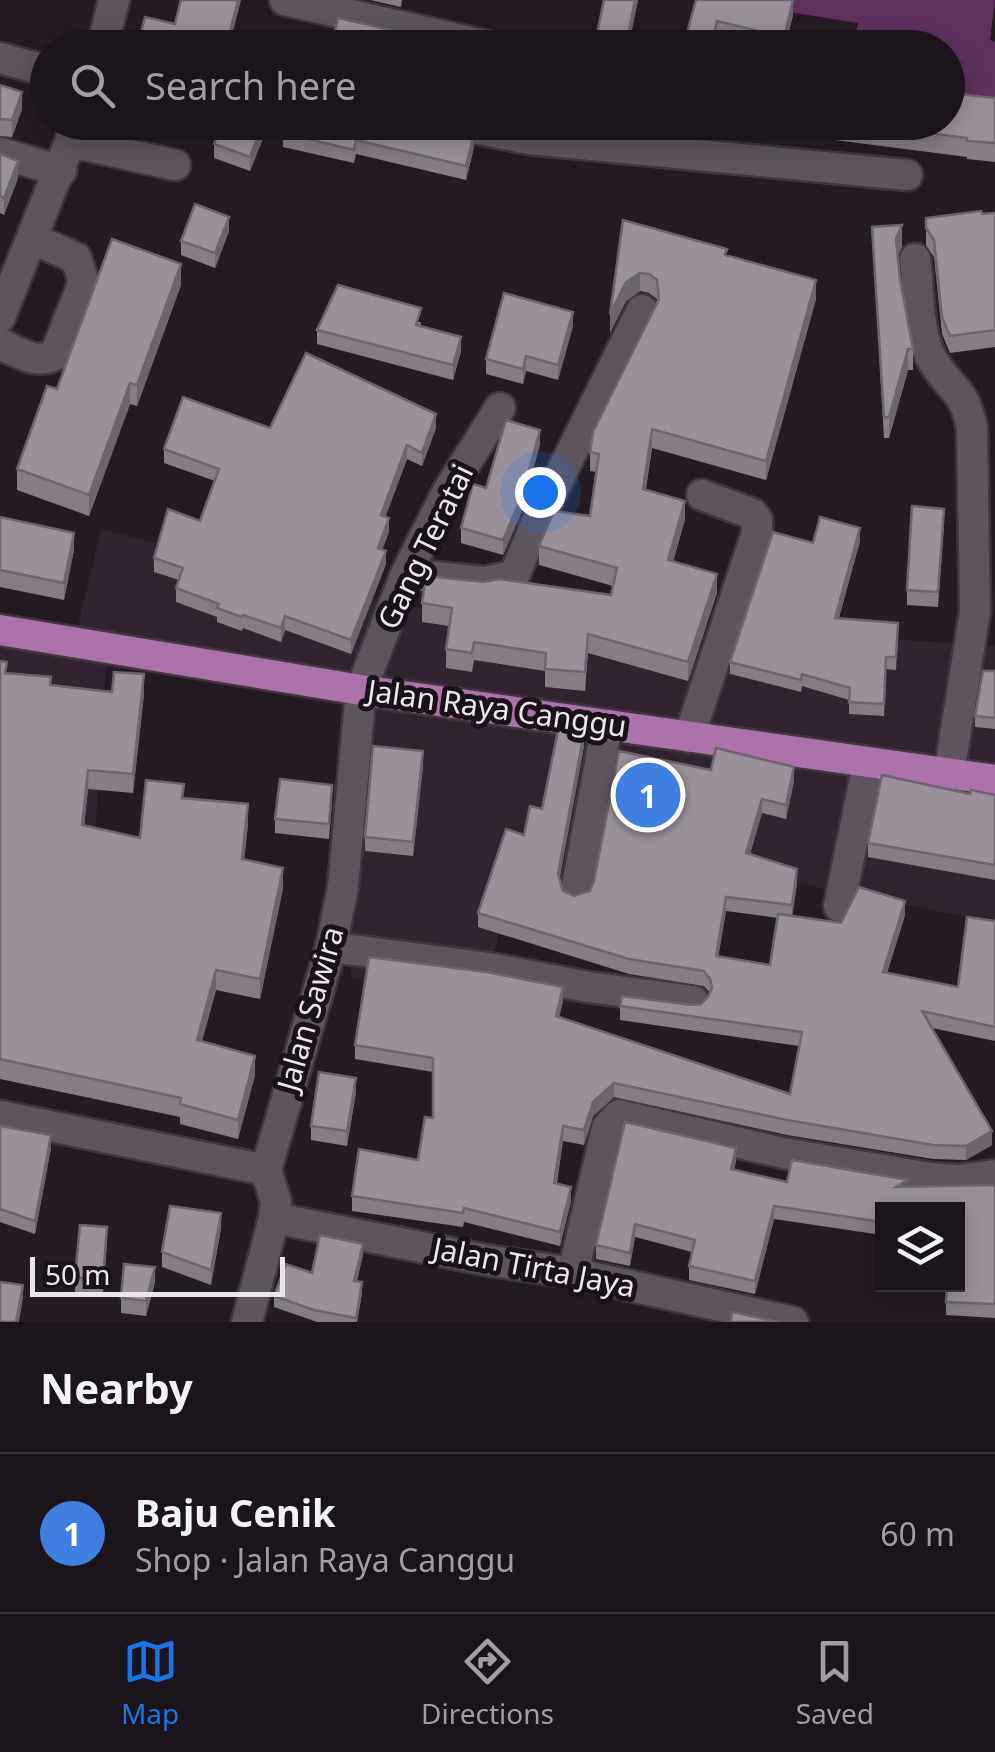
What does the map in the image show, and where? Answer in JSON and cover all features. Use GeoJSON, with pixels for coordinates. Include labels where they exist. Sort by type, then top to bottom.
{"type":"FeatureCollection","features":[{"type":"Feature","properties":{"kind":"main road","name":"Jalan Raya Canggu"},"geometry":{"type":"LineString","coordinates":[[0,630],[361,690],[995,780]]}},
{"type":"Feature","properties":{"kind":"street"},"geometry":{"type":"LineString","coordinates":[[106,30],[114,0]]}},
{"type":"Feature","properties":{"kind":"street"},"geometry":{"type":"LineString","coordinates":[[285,0],[417,30]]}},
{"type":"Feature","properties":{"kind":"street"},"geometry":{"type":"LineString","coordinates":[[0,58],[30,66]]}},
{"type":"Feature","properties":{"kind":"street"},"geometry":{"type":"LineString","coordinates":[[0,317],[72,140]]}},
{"type":"Feature","properties":{"kind":"street"},"geometry":{"type":"LineString","coordinates":[[99,140],[175,165]]}},
{"type":"Feature","properties":{"kind":"street"},"geometry":{"type":"LineString","coordinates":[[540,140],[907,175]]}},
{"type":"Feature","properties":{"kind":"street"},"geometry":{"type":"LineString","coordinates":[[0,152],[61,171]]}},
{"type":"Feature","properties":{"kind":"street"},"geometry":{"type":"LineString","coordinates":[[0,344],[32,358],[44,360],[55,356],[84,282],[76,258],[33,238]]}},
{"type":"Feature","properties":{"kind":"street"},"geometry":{"type":"LineString","coordinates":[[915,260],[931,359],[967,402],[972,428],[975,612],[949,774]]}},
{"type":"Feature","properties":{"kind":"street"},"geometry":{"type":"LineString","coordinates":[[406,574],[484,582],[514,576],[642,310]]}},
{"type":"Feature","properties":{"kind":"street","name":"Gang Teratai"},"geometry":{"type":"LineString","coordinates":[[361,690],[406,574],[448,491],[500,408]]}},
{"type":"Feature","properties":{"kind":"street"},"geometry":{"type":"LineString","coordinates":[[690,737],[757,534],[753,514],[702,495]]}},
{"type":"Feature","properties":{"kind":"street","name":"Jalan Sawira"},"geometry":{"type":"LineString","coordinates":[[247,1322],[276,1202],[266,1170],[331,947],[350,833],[361,690]]}},
{"type":"Feature","properties":{"kind":"street"},"geometry":{"type":"LineString","coordinates":[[576,892],[607,725]]}},
{"type":"Feature","properties":{"kind":"street"},"geometry":{"type":"LineString","coordinates":[[839,906],[868,764]]}},
{"type":"Feature","properties":{"kind":"street"},"geometry":{"type":"LineString","coordinates":[[331,947],[693,1001]]}},
{"type":"Feature","properties":{"kind":"street"},"geometry":{"type":"LineString","coordinates":[[572,1273],[607,1128],[619,1115],[783,1153],[931,1178],[958,1180],[995,1175]]}},
{"type":"Feature","properties":{"kind":"street"},"geometry":{"type":"LineString","coordinates":[[0,1116],[266,1170]]}},
{"type":"Feature","properties":{"kind":"street","name":"Jalan Tirta Jaya"},"geometry":{"type":"LineString","coordinates":[[274,1218],[572,1273],[793,1322]]}},
{"type":"Feature","properties":{"kind":"shaded area"},"geometry":{"type":"Polygon","coordinates":[[[714,0],[995,0],[990,40],[995,42],[995,125],[965,122],[965,30],[857,30],[858,23],[714,0]]]}},
{"type":"Feature","properties":{"kind":"shaded area"},"geometry":{"type":"Polygon","coordinates":[[[101,529],[411,607],[995,646],[995,923],[522,828],[487,987],[352,979],[341,900],[362,700],[106,661],[93,871],[0,862],[0,643],[71,655],[101,529]]]}},
{"type":"Feature","properties":{"kind":"building"},"geometry":{"type":"Polygon","coordinates":[[[181,0],[238,0],[230,30],[142,30],[145,17],[175,24],[181,0]]]}},
{"type":"Feature","properties":{"kind":"building"},"geometry":{"type":"Polygon","coordinates":[[[604,0],[635,0],[629,30],[598,30],[604,0]]]}},
{"type":"Feature","properties":{"kind":"building"},"geometry":{"type":"Polygon","coordinates":[[[696,0],[793,0],[786,30],[755,30],[717,21],[715,30],[688,30],[696,0]]]}},
{"type":"Feature","properties":{"kind":"building"},"geometry":{"type":"Polygon","coordinates":[[[338,18],[391,30],[335,30],[338,18]]]}},
{"type":"Feature","properties":{"kind":"building"},"geometry":{"type":"Polygon","coordinates":[[[0,85],[22,92],[12,120],[0,119],[0,85]]]}},
{"type":"Feature","properties":{"kind":"building"},"geometry":{"type":"Polygon","coordinates":[[[965,95],[995,98],[995,143],[967,138],[965,95]]]}},
{"type":"Feature","properties":{"kind":"building"},"geometry":{"type":"Polygon","coordinates":[[[215,140],[256,140],[250,157],[214,144],[215,140]]]}},
{"type":"Feature","properties":{"kind":"building"},"geometry":{"type":"Polygon","coordinates":[[[312,140],[356,140],[354,150],[312,140]]]}},
{"type":"Feature","properties":{"kind":"building"},"geometry":{"type":"Polygon","coordinates":[[[356,140],[472,140],[466,166],[356,140]]]}},
{"type":"Feature","properties":{"kind":"building"},"geometry":{"type":"Polygon","coordinates":[[[0,154],[18,161],[4,198],[0,196],[0,154]]]}},
{"type":"Feature","properties":{"kind":"building"},"geometry":{"type":"Polygon","coordinates":[[[195,204],[229,217],[215,253],[181,241],[195,204]]]}},
{"type":"Feature","properties":{"kind":"building"},"geometry":{"type":"Polygon","coordinates":[[[981,211],[995,213],[995,330],[950,336],[942,317],[934,240],[926,228],[926,218],[981,211]]]}},
{"type":"Feature","properties":{"kind":"building"},"geometry":{"type":"Polygon","coordinates":[[[623,220],[727,249],[725,255],[816,280],[766,461],[652,429],[643,489],[685,501],[668,560],[717,574],[688,662],[588,634],[585,672],[545,669],[546,653],[474,642],[472,653],[446,649],[452,608],[422,603],[426,576],[483,582],[500,579],[611,595],[617,568],[539,546],[554,511],[590,516],[599,454],[590,452],[593,432],[659,299],[657,280],[640,273],[626,282],[610,314],[623,220]]]}},
{"type":"Feature","properties":{"kind":"building"},"geometry":{"type":"Polygon","coordinates":[[[902,225],[896,239],[913,349],[908,349],[889,417],[884,417],[872,227],[902,225]]]}},
{"type":"Feature","properties":{"kind":"building"},"geometry":{"type":"Polygon","coordinates":[[[112,239],[181,264],[137,385],[130,383],[89,495],[17,469],[47,386],[57,389],[112,239]]]}},
{"type":"Feature","properties":{"kind":"building"},"geometry":{"type":"Polygon","coordinates":[[[338,285],[421,308],[416,325],[461,337],[453,365],[317,330],[338,285]]]}},
{"type":"Feature","properties":{"kind":"building"},"geometry":{"type":"Polygon","coordinates":[[[504,293],[573,312],[558,365],[526,356],[523,369],[486,359],[504,293]]]}},
{"type":"Feature","properties":{"kind":"building"},"geometry":{"type":"Polygon","coordinates":[[[306,353],[436,414],[422,453],[407,445],[381,515],[389,518],[378,548],[386,551],[351,640],[285,616],[281,628],[217,608],[219,604],[176,588],[183,568],[154,558],[168,509],[200,521],[219,469],[164,449],[183,397],[270,428],[306,353]]]}},
{"type":"Feature","properties":{"kind":"building"},"geometry":{"type":"Polygon","coordinates":[[[506,420],[540,430],[522,496],[503,540],[461,528],[473,484],[486,488],[506,420]]]}},
{"type":"Feature","properties":{"kind":"building"},"geometry":{"type":"Polygon","coordinates":[[[912,506],[944,509],[938,592],[907,590],[912,506]]]}},
{"type":"Feature","properties":{"kind":"building"},"geometry":{"type":"Polygon","coordinates":[[[0,517],[74,533],[64,583],[0,570],[0,517]]]}},
{"type":"Feature","properties":{"kind":"building"},"geometry":{"type":"Polygon","coordinates":[[[820,517],[860,528],[835,618],[898,623],[896,657],[886,657],[884,704],[849,702],[850,688],[802,674],[801,680],[730,662],[773,532],[813,543],[820,517]]]}},
{"type":"Feature","properties":{"kind":"building"},"geometry":{"type":"Polygon","coordinates":[[[0,661],[7,662],[5,673],[51,677],[50,685],[112,692],[114,672],[144,674],[133,774],[88,770],[82,825],[140,838],[146,780],[184,784],[182,798],[248,804],[242,859],[283,868],[260,979],[216,970],[197,1040],[255,1056],[238,1120],[180,1104],[181,1098],[0,1059],[0,661]]]}},
{"type":"Feature","properties":{"kind":"building"},"geometry":{"type":"Polygon","coordinates":[[[983,671],[995,671],[995,718],[975,716],[983,671]]]}},
{"type":"Feature","properties":{"kind":"building"},"geometry":{"type":"Polygon","coordinates":[[[559,726],[584,732],[558,874],[563,891],[574,896],[590,891],[594,881],[619,751],[711,770],[716,748],[794,767],[786,805],[762,799],[746,853],[797,869],[792,905],[726,897],[716,956],[770,965],[778,914],[841,923],[859,887],[905,901],[883,972],[958,987],[967,917],[995,921],[995,1027],[922,1011],[992,1131],[966,1146],[933,1145],[787,1120],[614,1083],[593,1102],[584,1130],[563,1126],[554,1183],[571,1187],[560,1232],[464,1208],[463,1213],[352,1196],[359,1149],[418,1160],[425,1117],[433,1118],[433,1058],[355,1045],[369,957],[486,972],[563,987],[556,1016],[790,1094],[802,1032],[620,1006],[622,996],[701,1004],[712,988],[704,971],[629,959],[478,913],[506,829],[524,835],[530,806],[542,809],[559,726]]]}},
{"type":"Feature","properties":{"kind":"building"},"geometry":{"type":"Polygon","coordinates":[[[373,746],[423,751],[413,842],[365,837],[373,746]]]}},
{"type":"Feature","properties":{"kind":"building"},"geometry":{"type":"Polygon","coordinates":[[[882,775],[970,794],[971,790],[995,795],[995,865],[868,843],[882,775]]]}},
{"type":"Feature","properties":{"kind":"building"},"geometry":{"type":"Polygon","coordinates":[[[280,779],[332,785],[329,824],[275,819],[280,779]]]}},
{"type":"Feature","properties":{"kind":"building"},"geometry":{"type":"Polygon","coordinates":[[[319,1072],[356,1078],[347,1131],[311,1126],[319,1072]]]}},
{"type":"Feature","properties":{"kind":"building"},"geometry":{"type":"Polygon","coordinates":[[[625,1122],[736,1148],[731,1169],[787,1182],[792,1160],[908,1180],[896,1187],[995,1185],[995,1304],[946,1302],[947,1292],[965,1292],[965,1202],[875,1202],[875,1221],[774,1206],[755,1281],[689,1266],[695,1240],[635,1224],[630,1253],[596,1245],[625,1122]]]}},
{"type":"Feature","properties":{"kind":"building"},"geometry":{"type":"Polygon","coordinates":[[[0,1126],[51,1135],[35,1221],[0,1209],[0,1126]]]}},
{"type":"Feature","properties":{"kind":"building"},"geometry":{"type":"Polygon","coordinates":[[[170,1206],[221,1213],[211,1270],[162,1252],[170,1206]]]}},
{"type":"Feature","properties":{"kind":"building"},"geometry":{"type":"Polygon","coordinates":[[[80,1225],[107,1227],[103,1280],[75,1277],[80,1225]]]}},
{"type":"Feature","properties":{"kind":"building"},"geometry":{"type":"Polygon","coordinates":[[[320,1235],[363,1244],[354,1281],[362,1282],[356,1318],[314,1310],[274,1296],[286,1264],[312,1273],[320,1235]]]}},
{"type":"Feature","properties":{"kind":"building"},"geometry":{"type":"Polygon","coordinates":[[[124,1264],[155,1267],[146,1301],[121,1298],[124,1264]]]}},
{"type":"Feature","properties":{"kind":"building"},"geometry":{"type":"Polygon","coordinates":[[[0,1282],[23,1285],[16,1322],[0,1322],[0,1282]]]}},
{"type":"Feature","properties":{"kind":"building"},"geometry":{"type":"Polygon","coordinates":[[[732,1312],[778,1322],[731,1322],[732,1312]]]}},
{"type":"Feature","properties":{"kind":"place","name":"Baju Cenik"},"geometry":{"type":"Point","coordinates":[648,795]}}]}
